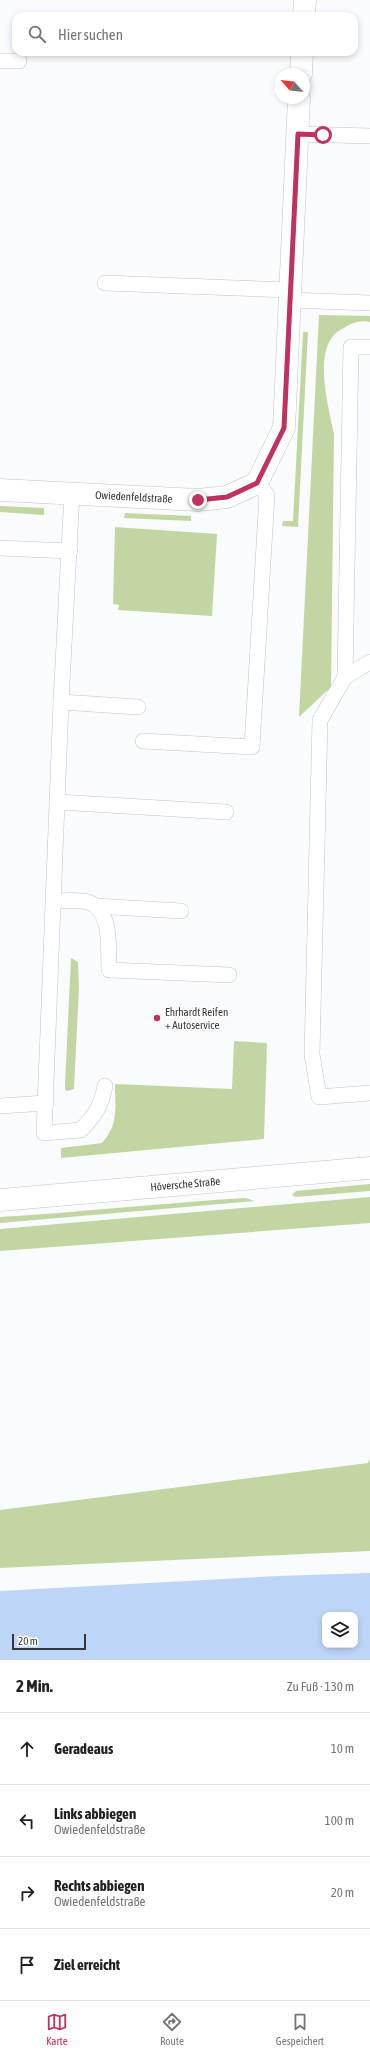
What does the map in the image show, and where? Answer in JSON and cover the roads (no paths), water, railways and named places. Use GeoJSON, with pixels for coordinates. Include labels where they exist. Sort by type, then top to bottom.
{"type":"FeatureCollection","features":[{"type":"Feature","properties":{"kind":"street"},"geometry":{"type":"LineString","coordinates":[[304,12],[305,0]]}},
{"type":"Feature","properties":{"kind":"street"},"geometry":{"type":"LineString","coordinates":[[301,68],[302,56]]}},
{"type":"Feature","properties":{"kind":"street"},"geometry":{"type":"LineString","coordinates":[[257,483],[284,428],[299,104]]}},
{"type":"Feature","properties":{"kind":"street","name":"Owiedenfeldstraße"},"geometry":{"type":"LineString","coordinates":[[0,490],[198,500],[227,497],[257,483]]}},
{"type":"Feature","properties":{"kind":"street","name":"Höversche Straße"},"geometry":{"type":"LineString","coordinates":[[0,1200],[370,1168]]}},
{"type":"Feature","properties":{"kind":"lane"},"geometry":{"type":"LineString","coordinates":[[0,61],[19,61]]}},
{"type":"Feature","properties":{"kind":"lane"},"geometry":{"type":"LineString","coordinates":[[298,134],[370,136]]}},
{"type":"Feature","properties":{"kind":"lane"},"geometry":{"type":"LineString","coordinates":[[105,283],[289,295],[370,303]]}},
{"type":"Feature","properties":{"kind":"lane"},"geometry":{"type":"LineString","coordinates":[[345,677],[350,347],[370,347]]}},
{"type":"Feature","properties":{"kind":"lane"},"geometry":{"type":"LineString","coordinates":[[143,741],[252,747],[267,495],[257,483]]}},
{"type":"Feature","properties":{"kind":"lane"},"geometry":{"type":"LineString","coordinates":[[72,494],[61,702],[44,1133],[81,1130],[94,1117],[102,1102],[105,1086]]}},
{"type":"Feature","properties":{"kind":"lane"},"geometry":{"type":"LineString","coordinates":[[0,548],[70,551]]}},
{"type":"Feature","properties":{"kind":"lane"},"geometry":{"type":"LineString","coordinates":[[370,662],[345,677],[320,720],[312,1054],[319,1097],[370,1093]]}},
{"type":"Feature","properties":{"kind":"lane"},"geometry":{"type":"LineString","coordinates":[[61,702],[138,707]]}},
{"type":"Feature","properties":{"kind":"lane"},"geometry":{"type":"LineString","coordinates":[[58,802],[226,812]]}},
{"type":"Feature","properties":{"kind":"lane"},"geometry":{"type":"LineString","coordinates":[[54,901],[75,900],[88,902],[102,911],[105,921],[109,970],[229,975]]}},
{"type":"Feature","properties":{"kind":"lane"},"geometry":{"type":"LineString","coordinates":[[96,906],[180,911]]}},
{"type":"Feature","properties":{"kind":"lane"},"geometry":{"type":"LineString","coordinates":[[0,1106],[46,1102]]}},
{"type":"Feature","properties":{"kind":"water"},"geometry":{"type":"Polygon","coordinates":[[[370,1573],[370,1660],[0,1660],[0,1591],[278,1576],[370,1573]]]}},
{"type":"Feature","properties":{"kind":"place","name":"Ehrhardt Reifen + Autoservice"},"geometry":{"type":"Point","coordinates":[157,1018]}}]}
